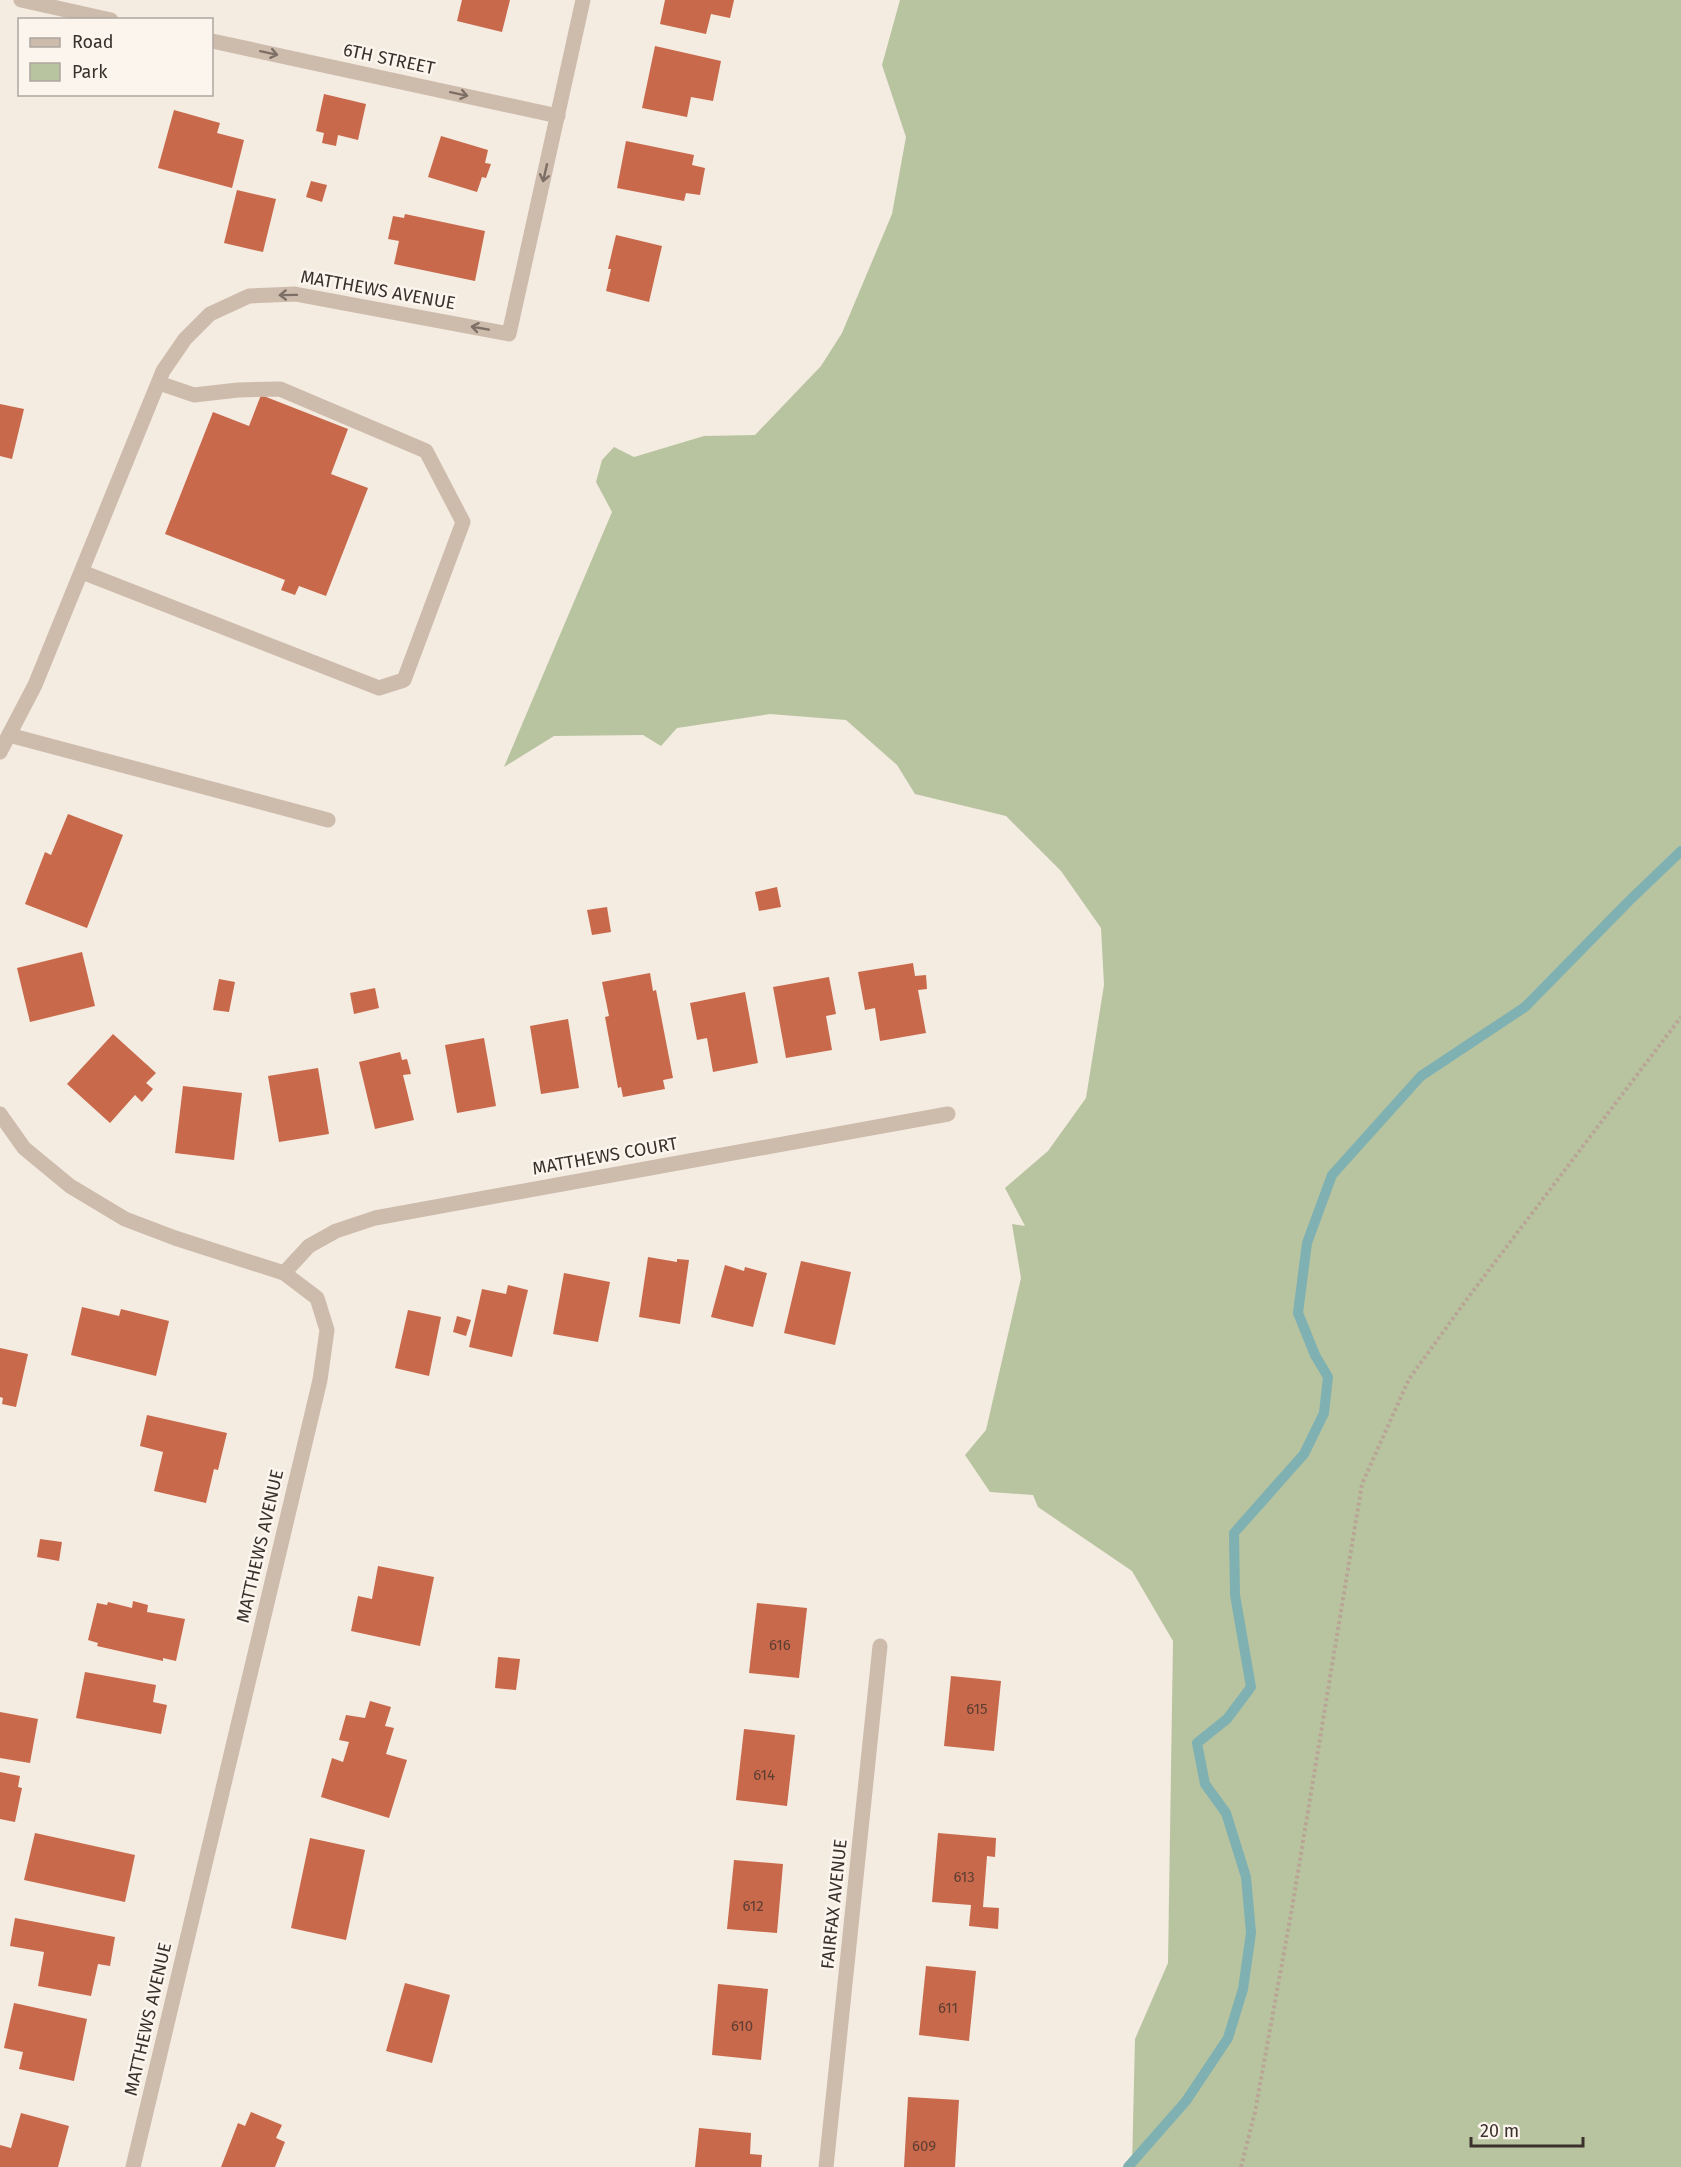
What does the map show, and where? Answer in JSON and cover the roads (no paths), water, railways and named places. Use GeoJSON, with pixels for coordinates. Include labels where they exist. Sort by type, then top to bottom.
{"type":"FeatureCollection","features":[{"type":"Feature","properties":{"kind":"street"},"geometry":{"type":"LineString","coordinates":[[21,0],[102,18]]}},
{"type":"Feature","properties":{"kind":"street","name":"MATTHEWS AVENUE"},"geometry":{"type":"LineString","coordinates":[[0,752],[35,685],[163,371],[185,339],[210,314],[249,296],[295,294],[509,334],[583,0]]}},
{"type":"Feature","properties":{"kind":"street","name":"6TH STREET"},"geometry":{"type":"LineString","coordinates":[[213,41],[558,116]]}},
{"type":"Feature","properties":{"kind":"street"},"geometry":{"type":"LineString","coordinates":[[82,572],[379,688],[404,680],[464,522],[426,450],[280,389],[238,390],[194,395],[159,383]]}},
{"type":"Feature","properties":{"kind":"street"},"geometry":{"type":"LineString","coordinates":[[9,735],[328,820]]}},
{"type":"Feature","properties":{"kind":"street","name":"MATTHEWS AVENUE"},"geometry":{"type":"LineString","coordinates":[[0,1114],[24,1148],[70,1186],[125,1219],[175,1238],[284,1273],[317,1298],[327,1330],[320,1380],[133,2167]]}},
{"type":"Feature","properties":{"kind":"street","name":"MATTHEWS COURT"},"geometry":{"type":"LineString","coordinates":[[284,1273],[309,1246],[336,1231],[375,1218],[948,1114]]}},
{"type":"Feature","properties":{"kind":"street","name":"FAIRFAX AVENUE"},"geometry":{"type":"LineString","coordinates":[[826,2167],[880,1646]]}},
{"type":"Feature","properties":{"kind":"waterway"},"geometry":{"type":"LineString","coordinates":[[1128,2167],[1186,2101],[1228,2038],[1243,1989],[1251,1933],[1246,1877],[1226,1813],[1205,1784],[1197,1743],[1227,1719],[1251,1687],[1235,1595],[1234,1533],[1304,1454],[1324,1413],[1328,1377],[1315,1355],[1298,1313],[1307,1243],[1332,1175],[1421,1076],[1525,1007],[1681,851]]}}]}
